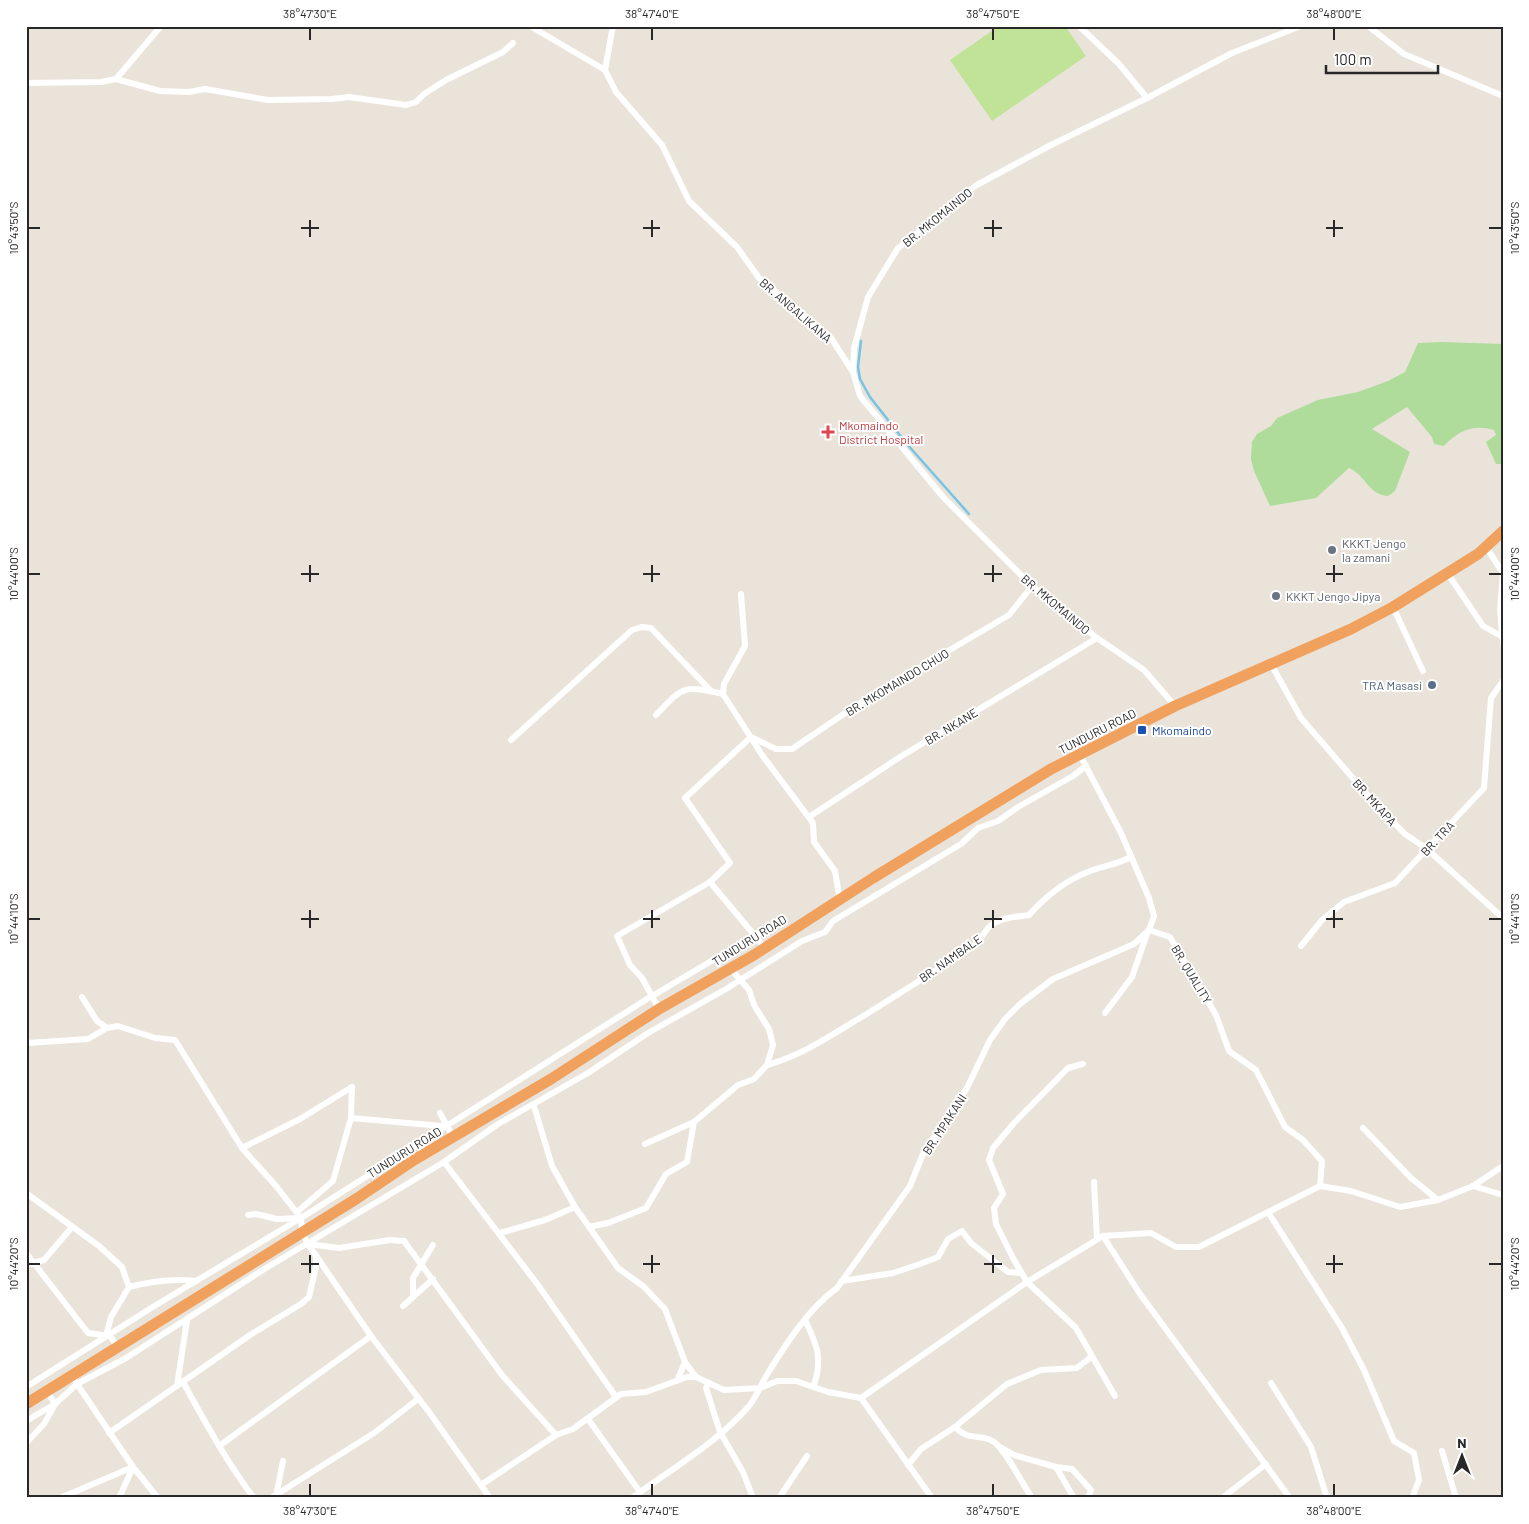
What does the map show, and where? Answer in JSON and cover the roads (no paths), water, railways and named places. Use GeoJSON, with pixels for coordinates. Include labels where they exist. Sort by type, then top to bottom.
{"type":"FeatureCollection","features":[{"type":"Feature","properties":{"kind":"highway","name":"TUNDURU ROAD"},"geometry":{"type":"LineString","coordinates":[[26,1404],[74,1380],[118,1347],[185,1303],[453,1137],[551,1079],[659,1009],[765,948],[986,808],[1080,755],[1175,706],[1351,629],[1393,607],[1448,574],[1486,547],[1503,531]]}},
{"type":"Feature","properties":{"kind":"street"},"geometry":{"type":"LineString","coordinates":[[116,79],[161,26]]}},
{"type":"Feature","properties":{"kind":"street"},"geometry":{"type":"LineString","coordinates":[[530,26],[605,70],[613,26]]}},
{"type":"Feature","properties":{"kind":"street"},"geometry":{"type":"LineString","coordinates":[[1079,26],[1119,64],[1147,98]]}},
{"type":"Feature","properties":{"kind":"street","name":"BR. MKOMAINDO"},"geometry":{"type":"LineString","coordinates":[[1175,706],[1144,670],[1097,638],[1032,586],[943,497],[860,396],[853,372],[854,348],[868,297],[898,248],[975,186],[1049,146],[1147,98],[1232,53],[1301,26]]}},
{"type":"Feature","properties":{"kind":"street"},"geometry":{"type":"LineString","coordinates":[[1368,26],[1404,54],[1503,96]]}},
{"type":"Feature","properties":{"kind":"street"},"geometry":{"type":"LineString","coordinates":[[26,83],[101,82],[116,79],[160,91],[189,92],[205,89],[268,100],[349,97],[406,105],[416,102],[424,94],[446,80],[503,52],[512,43]]}},
{"type":"Feature","properties":{"kind":"street","name":"BR. ANGALIKANA"},"geometry":{"type":"LineString","coordinates":[[605,70],[616,92],[662,146],[689,201],[737,247],[759,278],[832,338],[853,372]]}},
{"type":"Feature","properties":{"kind":"street"},"geometry":{"type":"LineString","coordinates":[[1486,547],[1503,572],[1500,636],[1503,644]]}},
{"type":"Feature","properties":{"kind":"street"},"geometry":{"type":"LineString","coordinates":[[1448,574],[1483,626],[1500,636]]}},
{"type":"Feature","properties":{"kind":"street","name":"BR. MKOMAINDO CHUO"},"geometry":{"type":"LineString","coordinates":[[751,737],[776,749],[792,749],[860,703],[1008,615],[1032,586]]}},
{"type":"Feature","properties":{"kind":"street"},"geometry":{"type":"LineString","coordinates":[[741,594],[745,646],[724,684],[723,694],[751,737],[813,823],[814,842],[835,871],[840,901]]}},
{"type":"Feature","properties":{"kind":"street"},"geometry":{"type":"LineString","coordinates":[[1393,607],[1423,671]]}},
{"type":"Feature","properties":{"kind":"street"},"geometry":{"type":"LineString","coordinates":[[511,740],[632,630],[642,627],[651,628],[711,691]]}},
{"type":"Feature","properties":{"kind":"street","name":"BR. NKANE"},"geometry":{"type":"LineString","coordinates":[[809,818],[900,757],[1097,638]]}},
{"type":"Feature","properties":{"kind":"street","name":"BR. MKAPA"},"geometry":{"type":"LineString","coordinates":[[1271,664],[1301,718],[1377,806],[1405,834],[1427,849],[1503,918]]}},
{"type":"Feature","properties":{"kind":"street","name":"BR. TRA"},"geometry":{"type":"LineString","coordinates":[[1301,946],[1322,920],[1344,902],[1395,883],[1484,788],[1491,698],[1503,681]]}},
{"type":"Feature","properties":{"kind":"street"},"geometry":{"type":"LineString","coordinates":[[656,715],[679,692],[695,688],[723,694]]}},
{"type":"Feature","properties":{"kind":"street"},"geometry":{"type":"LineString","coordinates":[[659,1009],[642,978],[630,964],[617,936],[710,882],[730,863],[685,798],[751,737]]}},
{"type":"Feature","properties":{"kind":"street"},"geometry":{"type":"LineString","coordinates":[[1080,755],[1131,856],[1149,898],[1154,916],[1132,978],[1105,1013]]}},
{"type":"Feature","properties":{"kind":"street"},"geometry":{"type":"LineString","coordinates":[[26,1443],[44,1424],[55,1404],[74,1380],[126,1358],[266,1268],[444,1162],[498,1124],[534,1106],[648,1033],[807,939],[825,932],[833,921],[961,844],[978,828],[998,821],[1018,807],[1074,776],[1086,766]]}},
{"type":"Feature","properties":{"kind":"street","name":"BR. NAMBALE"},"geometry":{"type":"LineString","coordinates":[[767,1065],[789,1058],[817,1044],[892,1000],[974,944],[984,936],[989,927],[1002,919],[1029,915],[1042,900],[1056,889],[1089,872],[1121,862],[1131,856]]}},
{"type":"Feature","properties":{"kind":"street"},"geometry":{"type":"LineString","coordinates":[[710,882],[765,948]]}},
{"type":"Feature","properties":{"kind":"street"},"geometry":{"type":"LineString","coordinates":[[26,1388],[299,1215],[651,997],[769,927]]}},
{"type":"Feature","properties":{"kind":"street","name":"BR. QUALITY"},"geometry":{"type":"LineString","coordinates":[[1148,930],[1170,937],[1216,1015],[1229,1051],[1256,1070],[1285,1127],[1303,1140],[1322,1161],[1320,1186]]}},
{"type":"Feature","properties":{"kind":"street","name":"BR. MPAKANI"},"geometry":{"type":"LineString","coordinates":[[632,1498],[720,1432],[750,1404],[768,1373],[805,1320],[842,1281],[910,1186],[923,1154],[967,1088],[990,1040],[1005,1019],[1020,1004],[1053,979],[1134,944],[1148,930]]}},
{"type":"Feature","properties":{"kind":"street"},"geometry":{"type":"LineString","coordinates":[[645,1144],[694,1122],[738,1085],[754,1079],[767,1065],[773,1045],[769,1029],[754,1005],[749,990],[730,968]]}},
{"type":"Feature","properties":{"kind":"street"},"geometry":{"type":"LineString","coordinates":[[82,997],[98,1022],[107,1028]]}},
{"type":"Feature","properties":{"kind":"street"},"geometry":{"type":"LineString","coordinates":[[26,1040],[27,1043],[88,1039],[107,1028],[118,1026],[155,1038],[175,1040],[242,1148],[299,1215],[302,1232],[308,1244],[370,1336],[490,1498]]}},
{"type":"Feature","properties":{"kind":"street"},"geometry":{"type":"LineString","coordinates":[[1083,1064],[1068,1068],[1014,1123],[993,1148],[989,1160],[1002,1194],[994,1208],[996,1224],[1027,1282],[1076,1328],[1115,1396]]}},
{"type":"Feature","properties":{"kind":"street"},"geometry":{"type":"LineString","coordinates":[[242,1148],[300,1119],[352,1087],[351,1118],[333,1180],[299,1215],[277,1219],[256,1214],[248,1215]]}},
{"type":"Feature","properties":{"kind":"street"},"geometry":{"type":"LineString","coordinates":[[534,1106],[552,1166],[575,1207],[618,1268],[643,1286],[665,1309],[685,1362],[696,1377],[724,1390],[760,1388],[777,1381],[796,1381],[828,1392],[861,1398],[932,1498]]}},
{"type":"Feature","properties":{"kind":"street"},"geometry":{"type":"LineString","coordinates":[[440,1113],[453,1137]]}},
{"type":"Feature","properties":{"kind":"street"},"geometry":{"type":"LineString","coordinates":[[351,1118],[437,1127],[446,1125]]}},
{"type":"Feature","properties":{"kind":"street"},"geometry":{"type":"LineString","coordinates":[[589,1227],[608,1223],[646,1208],[666,1174],[687,1162],[694,1122]]}},
{"type":"Feature","properties":{"kind":"street"},"geometry":{"type":"LineString","coordinates":[[1363,1128],[1411,1178],[1438,1200]]}},
{"type":"Feature","properties":{"kind":"street"},"geometry":{"type":"LineString","coordinates":[[444,1162],[500,1234],[616,1397]]}},
{"type":"Feature","properties":{"kind":"street"},"geometry":{"type":"LineString","coordinates":[[861,1398],[1027,1282],[1100,1238],[1151,1233],[1176,1247],[1199,1246],[1320,1186],[1351,1192],[1400,1207],[1438,1200],[1473,1186],[1503,1166]]}},
{"type":"Feature","properties":{"kind":"street"},"geometry":{"type":"LineString","coordinates":[[1094,1182],[1100,1238],[1290,1498]]}},
{"type":"Feature","properties":{"kind":"street"},"geometry":{"type":"LineString","coordinates":[[1473,1186],[1503,1195]]}},
{"type":"Feature","properties":{"kind":"street"},"geometry":{"type":"LineString","coordinates":[[26,1193],[99,1246],[122,1267],[128,1286],[111,1317],[107,1332],[118,1347]]}},
{"type":"Feature","properties":{"kind":"street"},"geometry":{"type":"LineString","coordinates":[[500,1234],[545,1220],[575,1207]]}},
{"type":"Feature","properties":{"kind":"street"},"geometry":{"type":"LineString","coordinates":[[1268,1212],[1342,1328],[1364,1370],[1394,1441],[1414,1454],[1419,1480],[1412,1498]]}},
{"type":"Feature","properties":{"kind":"street"},"geometry":{"type":"LineString","coordinates":[[28,1265],[44,1260],[72,1227]]}},
{"type":"Feature","properties":{"kind":"street"},"geometry":{"type":"LineString","coordinates":[[842,1281],[892,1273],[938,1257],[948,1240],[962,1231],[971,1242],[1008,1272],[1022,1272]]}},
{"type":"Feature","properties":{"kind":"street"},"geometry":{"type":"LineString","coordinates":[[308,1244],[339,1248],[399,1239],[404,1241],[502,1375],[556,1435]]}},
{"type":"Feature","properties":{"kind":"street"},"geometry":{"type":"LineString","coordinates":[[413,1295],[413,1278],[420,1262],[433,1245]]}},
{"type":"Feature","properties":{"kind":"street"},"geometry":{"type":"LineString","coordinates":[[26,1254],[28,1265],[88,1333],[100,1337],[109,1336]]}},
{"type":"Feature","properties":{"kind":"street"},"geometry":{"type":"LineString","coordinates":[[109,1433],[250,1335],[301,1304],[309,1297],[316,1267],[316,1256]]}},
{"type":"Feature","properties":{"kind":"street"},"geometry":{"type":"LineString","coordinates":[[128,1286],[156,1280],[196,1281]]}},
{"type":"Feature","properties":{"kind":"street"},"geometry":{"type":"LineString","coordinates":[[402,1306],[433,1280]]}},
{"type":"Feature","properties":{"kind":"street"},"geometry":{"type":"LineString","coordinates":[[187,1320],[180,1384],[232,1469],[254,1498]]}},
{"type":"Feature","properties":{"kind":"street"},"geometry":{"type":"LineString","coordinates":[[805,1320],[818,1348],[820,1369],[814,1386]]}},
{"type":"Feature","properties":{"kind":"street"},"geometry":{"type":"LineString","coordinates":[[219,1446],[370,1336]]}},
{"type":"Feature","properties":{"kind":"street"},"geometry":{"type":"LineString","coordinates":[[908,1465],[921,1449],[955,1427],[1008,1384],[1040,1370],[1077,1368],[1091,1357]]}},
{"type":"Feature","properties":{"kind":"street"},"geometry":{"type":"LineString","coordinates":[[678,1379],[685,1362]]}},
{"type":"Feature","properties":{"kind":"street"},"geometry":{"type":"LineString","coordinates":[[481,1484],[556,1435],[573,1429],[621,1394],[646,1392],[678,1379],[696,1377]]}},
{"type":"Feature","properties":{"kind":"street"},"geometry":{"type":"LineString","coordinates":[[74,1380],[109,1433],[158,1498]]}},
{"type":"Feature","properties":{"kind":"street"},"geometry":{"type":"LineString","coordinates":[[1271,1383],[1311,1447],[1327,1498]]}},
{"type":"Feature","properties":{"kind":"street"},"geometry":{"type":"LineString","coordinates":[[708,1384],[706,1388],[720,1432],[743,1472],[753,1498]]}},
{"type":"Feature","properties":{"kind":"street"},"geometry":{"type":"LineString","coordinates":[[47,1392],[55,1404]]}},
{"type":"Feature","properties":{"kind":"street"},"geometry":{"type":"LineString","coordinates":[[275,1497],[374,1433],[418,1399]]}},
{"type":"Feature","properties":{"kind":"street"},"geometry":{"type":"LineString","coordinates":[[26,1421],[55,1404]]}},
{"type":"Feature","properties":{"kind":"street"},"geometry":{"type":"LineString","coordinates":[[588,1419],[640,1492]]}},
{"type":"Feature","properties":{"kind":"street"},"geometry":{"type":"LineString","coordinates":[[955,1427],[960,1433],[972,1438],[993,1441],[1014,1455],[1056,1467],[1072,1469],[1091,1490],[1088,1498]]}},
{"type":"Feature","properties":{"kind":"street"},"geometry":{"type":"LineString","coordinates":[[1001,1448],[1032,1498]]}},
{"type":"Feature","properties":{"kind":"street"},"geometry":{"type":"LineString","coordinates":[[1442,1452],[1456,1498]]}},
{"type":"Feature","properties":{"kind":"street"},"geometry":{"type":"LineString","coordinates":[[779,1498],[807,1456]]}},
{"type":"Feature","properties":{"kind":"street"},"geometry":{"type":"LineString","coordinates":[[275,1497],[283,1461]]}},
{"type":"Feature","properties":{"kind":"street"},"geometry":{"type":"LineString","coordinates":[[1222,1498],[1266,1464]]}},
{"type":"Feature","properties":{"kind":"street"},"geometry":{"type":"LineString","coordinates":[[60,1498],[133,1466]]}},
{"type":"Feature","properties":{"kind":"street"},"geometry":{"type":"LineString","coordinates":[[118,1498],[133,1466]]}},
{"type":"Feature","properties":{"kind":"street"},"geometry":{"type":"LineString","coordinates":[[1056,1467],[1074,1498]]}},
{"type":"Feature","properties":{"kind":"waterway"},"geometry":{"type":"LineString","coordinates":[[861,341],[858,367],[860,379],[870,397],[906,443],[969,514]]}},
{"type":"Feature","properties":{"kind":"place","name":"Mkomaindo District Hospital"},"geometry":{"type":"Point","coordinates":[828,432]}},
{"type":"Feature","properties":{"kind":"place","name":"KKKT Jengo la zamani"},"geometry":{"type":"Point","coordinates":[1332,550]}},
{"type":"Feature","properties":{"kind":"place","name":"KKKT Jengo Jipya"},"geometry":{"type":"Point","coordinates":[1276,596]}},
{"type":"Feature","properties":{"kind":"place","name":"TRA Masasi"},"geometry":{"type":"Point","coordinates":[1432,685]}},
{"type":"Feature","properties":{"kind":"place","name":"Mkomaindo"},"geometry":{"type":"Point","coordinates":[1142,730]}}]}
